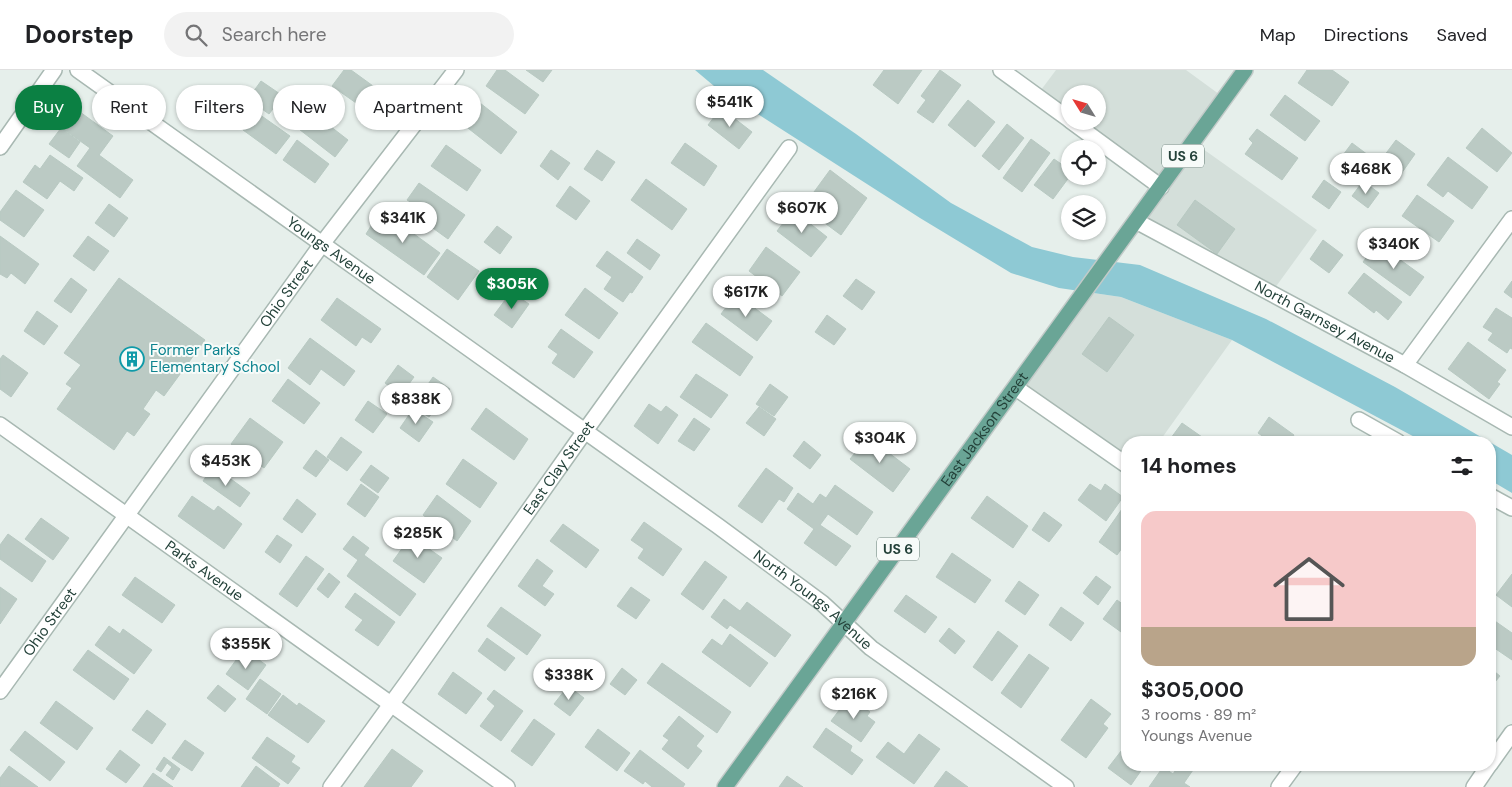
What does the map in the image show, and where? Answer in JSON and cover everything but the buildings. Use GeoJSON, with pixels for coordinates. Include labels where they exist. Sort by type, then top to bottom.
{"type":"FeatureCollection","features":[{"type":"Feature","properties":{"kind":"main road","name":"East Jackson Street"},"geometry":{"type":"LineString","coordinates":[[725,787],[1245,70]]}},
{"type":"Feature","properties":{"kind":"street"},"geometry":{"type":"LineString","coordinates":[[0,147],[54,70]]}},
{"type":"Feature","properties":{"kind":"street","name":"Youngs Avenue"},"geometry":{"type":"LineString","coordinates":[[78,70],[585,431]]}},
{"type":"Feature","properties":{"kind":"street","name":"Ohio Street"},"geometry":{"type":"LineString","coordinates":[[0,691],[322,244],[456,70]]}},
{"type":"Feature","properties":{"kind":"street"},"geometry":{"type":"LineString","coordinates":[[1001,70],[1061,114]]}},
{"type":"Feature","properties":{"kind":"street"},"geometry":{"type":"LineString","coordinates":[[1083,130],[1161,187]]}},
{"type":"Feature","properties":{"kind":"street","name":"East Clay Street"},"geometry":{"type":"LineString","coordinates":[[331,787],[789,148]]}},
{"type":"Feature","properties":{"kind":"street"},"geometry":{"type":"LineString","coordinates":[[1406,365],[1512,219]]}},
{"type":"Feature","properties":{"kind":"street","name":"North Garnsey Avenue"},"geometry":{"type":"LineString","coordinates":[[1136,222],[1406,365],[1512,427]]}},
{"type":"Feature","properties":{"kind":"street"},"geometry":{"type":"LineString","coordinates":[[1016,388],[1121,461]]}},
{"type":"Feature","properties":{"kind":"street"},"geometry":{"type":"LineString","coordinates":[[1359,420],[1387,436]]}},
{"type":"Feature","properties":{"kind":"street","name":"Parks Avenue"},"geometry":{"type":"LineString","coordinates":[[0,425],[508,787]]}},
{"type":"Feature","properties":{"kind":"street","name":"North Youngs Avenue"},"geometry":{"type":"LineString","coordinates":[[585,431],[726,531],[822,603],[871,648],[1066,787]]}},
{"type":"Feature","properties":{"kind":"street"},"geometry":{"type":"LineString","coordinates":[[1496,499],[1512,508]]}},
{"type":"Feature","properties":{"kind":"street"},"geometry":{"type":"LineString","coordinates":[[1496,756],[1512,733]]}},
{"type":"Feature","properties":{"kind":"street"},"geometry":{"type":"LineString","coordinates":[[1279,787],[1291,771]]}},
{"type":"Feature","properties":{"kind":"street"},"geometry":{"type":"LineString","coordinates":[[1474,787],[1485,771]]}},
{"type":"Feature","properties":{"kind":"shaded area"},"geometry":{"type":"Polygon","coordinates":[[[1056,70],[1186,70],[1223,97],[1160,183],[1106,144],[1106,140],[1101,140],[1087,130],[1106,130],[1106,85],[1061,85],[1061,111],[1038,94],[1056,70]]]}},
{"type":"Feature","properties":{"kind":"shaded area"},"geometry":{"type":"Polygon","coordinates":[[[1196,144],[1317,230],[1272,292],[1140,221],[1196,144]]]}},
{"type":"Feature","properties":{"kind":"shaded area"},"geometry":{"type":"Polygon","coordinates":[[[1079,291],[1121,297],[1232,340],[1163,436],[1121,436],[1121,460],[1014,385],[1079,291]]]}},
{"type":"Feature","properties":{"kind":"water"},"geometry":{"type":"Polygon","coordinates":[[[695,70],[763,70],[951,203],[1032,247],[1073,257],[1140,265],[1266,319],[1395,387],[1480,436],[1413,436],[1232,340],[1121,297],[1059,288],[1011,273],[920,218],[714,86],[695,70]]]}},
{"type":"Feature","properties":{"kind":"water"},"geometry":{"type":"Polygon","coordinates":[[[1496,446],[1512,455],[1512,493],[1496,484],[1496,446]]]}},
{"type":"Feature","properties":{"kind":"place","name":"Former Parks Elementary School"},"geometry":{"type":"Point","coordinates":[132,359]}}]}
